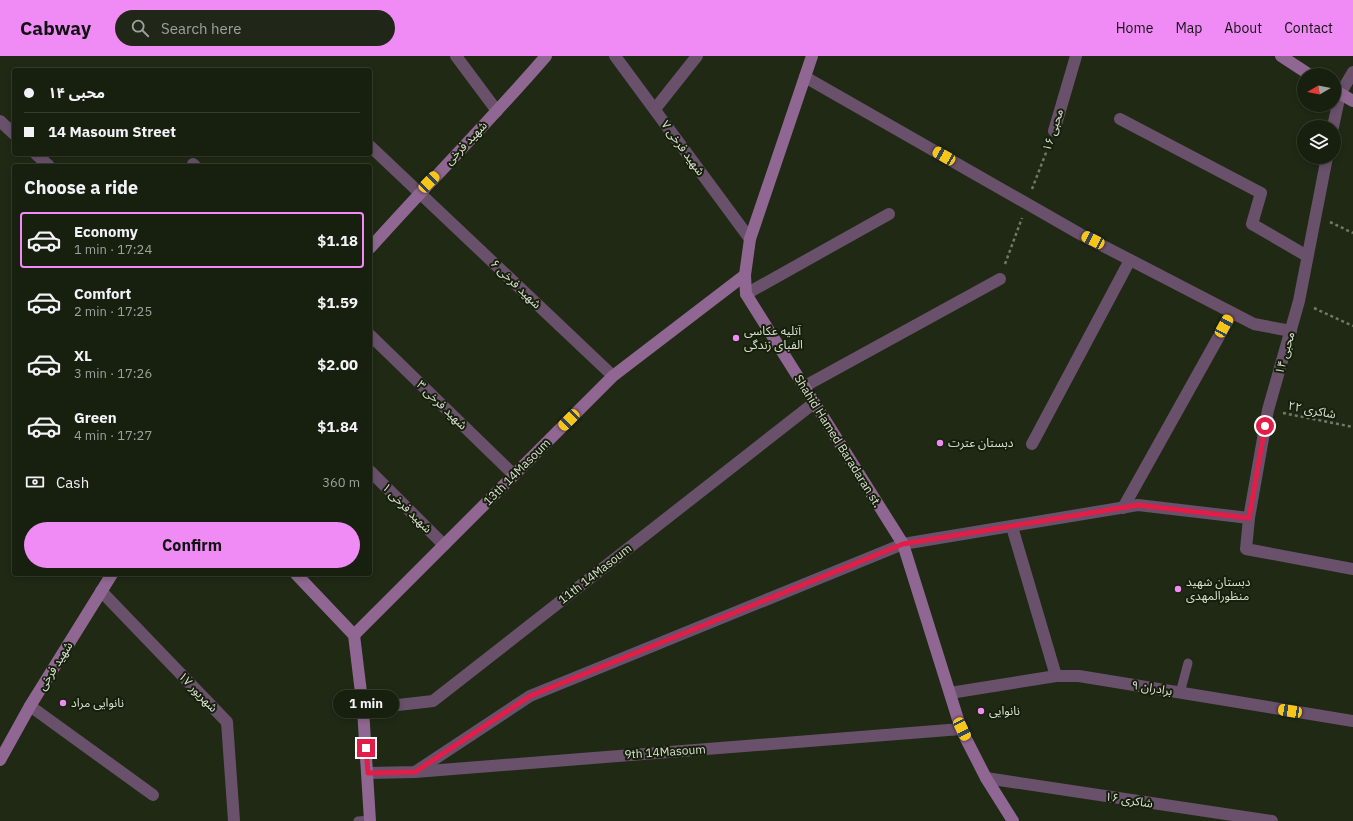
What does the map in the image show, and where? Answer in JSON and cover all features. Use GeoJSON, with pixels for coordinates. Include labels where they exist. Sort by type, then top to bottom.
{"type":"FeatureCollection","features":[{"type":"Feature","properties":{"kind":"street"},"geometry":{"type":"LineString","coordinates":[[456,56],[497,111]]}},
{"type":"Feature","properties":{"kind":"street","name":"شهید فرخی"},"geometry":{"type":"LineString","coordinates":[[372,244],[419,192],[497,111],[546,56]]}},
{"type":"Feature","properties":{"kind":"street","name":"شهید فرخی ۷"},"geometry":{"type":"LineString","coordinates":[[615,56],[750,239]]}},
{"type":"Feature","properties":{"kind":"street"},"geometry":{"type":"LineString","coordinates":[[655,109],[697,56]]}},
{"type":"Feature","properties":{"kind":"street","name":"Shahid Hamed Baradaran st."},"geometry":{"type":"LineString","coordinates":[[812,56],[750,239],[745,275],[746,294],[903,544],[962,729],[986,778],[1013,821]]}},
{"type":"Feature","properties":{"kind":"street","name":"محبی ۱۶"},"geometry":{"type":"LineString","coordinates":[[1054,131],[1076,56]]}},
{"type":"Feature","properties":{"kind":"street"},"geometry":{"type":"LineString","coordinates":[[1281,56],[1299,68]]}},
{"type":"Feature","properties":{"kind":"street"},"geometry":{"type":"LineString","coordinates":[[1341,87],[1353,72]]}},
{"type":"Feature","properties":{"kind":"street"},"geometry":{"type":"LineString","coordinates":[[805,77],[1027,204],[1130,260],[1254,324],[1291,331]]}},
{"type":"Feature","properties":{"kind":"street"},"geometry":{"type":"LineString","coordinates":[[1341,94],[1353,102]]}},
{"type":"Feature","properties":{"kind":"street"},"geometry":{"type":"LineString","coordinates":[[1120,119],[1261,194],[1252,224],[1307,256]]}},
{"type":"Feature","properties":{"kind":"street"},"geometry":{"type":"LineString","coordinates":[[0,121],[12,132]]}},
{"type":"Feature","properties":{"kind":"street","name":"شهید فرخی ۶"},"geometry":{"type":"LineString","coordinates":[[372,148],[613,376]]}},
{"type":"Feature","properties":{"kind":"street"},"geometry":{"type":"LineString","coordinates":[[38,156],[47,164]]}},
{"type":"Feature","properties":{"kind":"street","name":"محبی ۱۴"},"geometry":{"type":"LineString","coordinates":[[1325,164],[1314,214],[1299,301],[1268,410],[1249,518],[1246,549],[1353,569]]}},
{"type":"Feature","properties":{"kind":"street"},"geometry":{"type":"LineString","coordinates":[[746,294],[889,214]]}},
{"type":"Feature","properties":{"kind":"street"},"geometry":{"type":"LineString","coordinates":[[1032,444],[1130,260]]}},
{"type":"Feature","properties":{"kind":"street","name":"13th 14Masoum"},"geometry":{"type":"LineString","coordinates":[[354,635],[613,376],[745,275]]}},
{"type":"Feature","properties":{"kind":"street"},"geometry":{"type":"LineString","coordinates":[[805,386],[1000,279]]}},
{"type":"Feature","properties":{"kind":"street"},"geometry":{"type":"LineString","coordinates":[[1123,508],[1232,313]]}},
{"type":"Feature","properties":{"kind":"street","name":"شهید فرخی ۳"},"geometry":{"type":"LineString","coordinates":[[372,337],[514,475]]}},
{"type":"Feature","properties":{"kind":"street","name":"11th 14Masoum"},"geometry":{"type":"LineString","coordinates":[[362,709],[433,701],[814,403]]}},
{"type":"Feature","properties":{"kind":"street","name":"شهید فرخی ۱"},"geometry":{"type":"LineString","coordinates":[[372,473],[444,545]]}},
{"type":"Feature","properties":{"kind":"street"},"geometry":{"type":"LineString","coordinates":[[415,772],[530,696],[903,544],[1138,505],[1249,518]]}},
{"type":"Feature","properties":{"kind":"street"},"geometry":{"type":"LineString","coordinates":[[1012,527],[1056,676]]}},
{"type":"Feature","properties":{"kind":"street","name":"شهید فرخی"},"geometry":{"type":"LineString","coordinates":[[0,760],[30,706],[111,576]]}},
{"type":"Feature","properties":{"kind":"street"},"geometry":{"type":"LineString","coordinates":[[298,576],[354,635],[368,773],[366,821]]}},
{"type":"Feature","properties":{"kind":"street","name":"۱۷ شهریور"},"geometry":{"type":"LineString","coordinates":[[101,591],[227,722],[234,821]]}},
{"type":"Feature","properties":{"kind":"street","name":"برادران ۹"},"geometry":{"type":"LineString","coordinates":[[950,693],[1056,676],[1078,676],[1353,721]]}},
{"type":"Feature","properties":{"kind":"street"},"geometry":{"type":"LineString","coordinates":[[30,706],[153,795]]}},
{"type":"Feature","properties":{"kind":"street","name":"9th 14Masoum"},"geometry":{"type":"LineString","coordinates":[[368,773],[415,772],[962,729]]}},
{"type":"Feature","properties":{"kind":"street","name":"شاکری ۱۶"},"geometry":{"type":"LineString","coordinates":[[986,778],[1272,821]]}},
{"type":"Feature","properties":{"kind":"lane"},"geometry":{"type":"LineString","coordinates":[[1180,692],[1188,663]]}},
{"type":"Feature","properties":{"kind":"path","name":"محبی ۱۶"},"geometry":{"type":"LineString","coordinates":[[1000,279],[1054,131]]}},
{"type":"Feature","properties":{"kind":"path"},"geometry":{"type":"LineString","coordinates":[[1314,214],[1353,233]]}},
{"type":"Feature","properties":{"kind":"path"},"geometry":{"type":"LineString","coordinates":[[1299,301],[1353,326]]}},
{"type":"Feature","properties":{"kind":"path","name":"شاکری ۲۲"},"geometry":{"type":"LineString","coordinates":[[1268,410],[1353,427]]}},
{"type":"Feature","properties":{"kind":"place","name":"آتلیه عکاسی الفبای زندگی"},"geometry":{"type":"Point","coordinates":[736,338]}},
{"type":"Feature","properties":{"kind":"place","name":"دبستان عترت"},"geometry":{"type":"Point","coordinates":[940,443]}},
{"type":"Feature","properties":{"kind":"place","name":"دبستان شهید منظورالمهدی"},"geometry":{"type":"Point","coordinates":[1178,589]}},
{"type":"Feature","properties":{"kind":"place","name":"نانوایی مراد"},"geometry":{"type":"Point","coordinates":[63,703]}},
{"type":"Feature","properties":{"kind":"place","name":"نانوایی"},"geometry":{"type":"Point","coordinates":[981,711]}},
{"type":"Feature","properties":{"kind":"route"},"geometry":{"type":"LineString","coordinates":[[366,748],[368,773],[415,772],[530,696],[903,544],[1138,505],[1249,518],[1265,426]]}}]}
